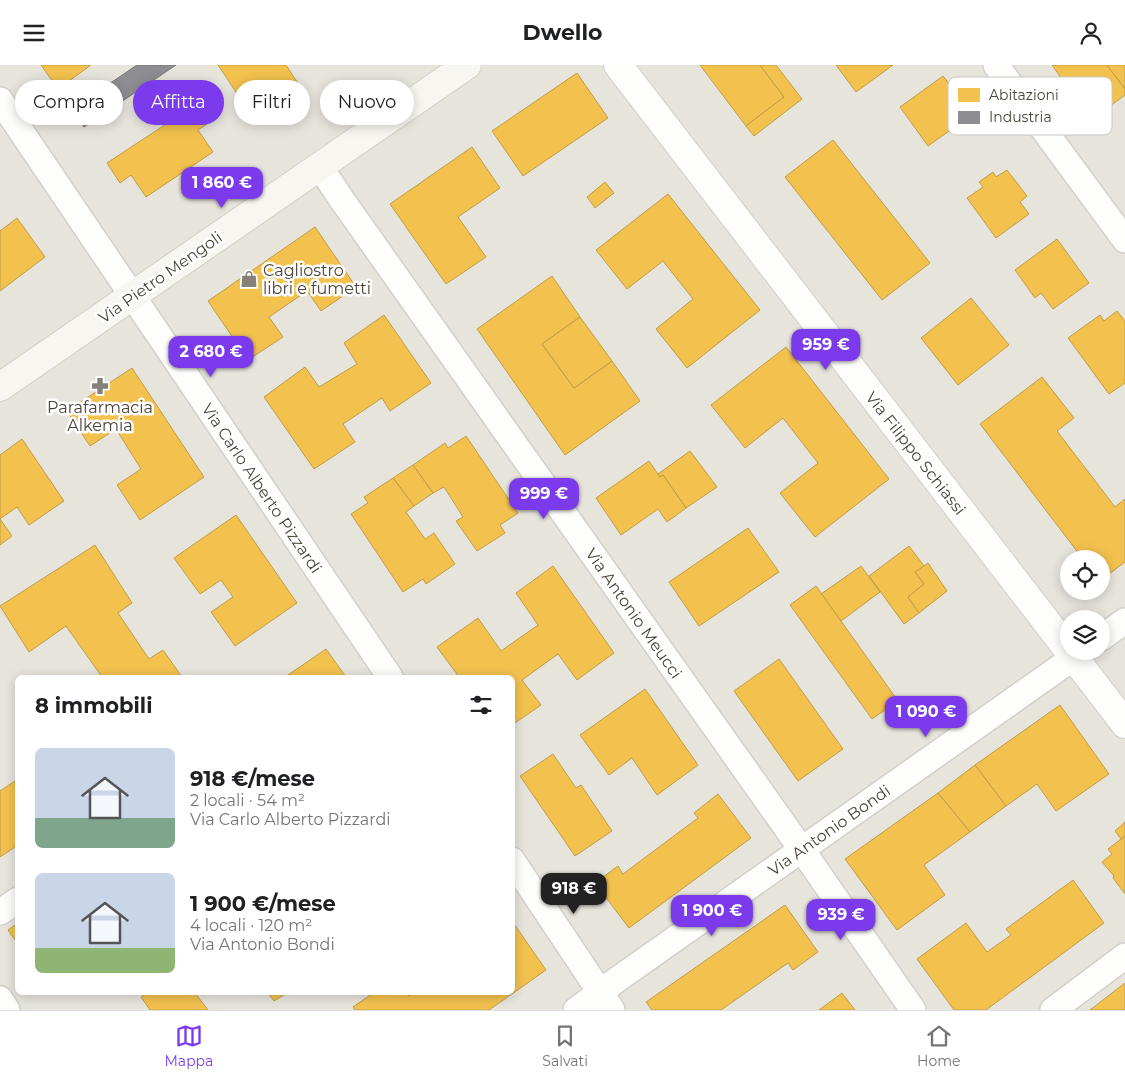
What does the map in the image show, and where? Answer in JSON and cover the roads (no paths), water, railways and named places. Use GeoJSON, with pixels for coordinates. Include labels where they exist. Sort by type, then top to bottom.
{"type":"FeatureCollection","features":[{"type":"Feature","properties":{"kind":"main road","name":"Via Pietro Mengoli"},"geometry":{"type":"LineString","coordinates":[[0,387],[467,65]]}},
{"type":"Feature","properties":{"kind":"street","name":"Via Filippo Schiassi"},"geometry":{"type":"LineString","coordinates":[[618,65],[1060,635]]}},
{"type":"Feature","properties":{"kind":"street"},"geometry":{"type":"LineString","coordinates":[[996,65],[1005,77]]}},
{"type":"Feature","properties":{"kind":"street","name":"Via Carlo Alberto Pizzardi"},"geometry":{"type":"LineString","coordinates":[[0,100],[389,675]]}},
{"type":"Feature","properties":{"kind":"street"},"geometry":{"type":"LineString","coordinates":[[1048,135],[1125,240]]}},
{"type":"Feature","properties":{"kind":"street","name":"Via Antonio Meucci"},"geometry":{"type":"LineString","coordinates":[[320,167],[913,1010]]}},
{"type":"Feature","properties":{"kind":"street"},"geometry":{"type":"LineString","coordinates":[[1110,632],[1125,621]]}},
{"type":"Feature","properties":{"kind":"street","name":"Via Antonio Bondi"},"geometry":{"type":"LineString","coordinates":[[576,1010],[606,1001],[802,850],[1064,660]]}},
{"type":"Feature","properties":{"kind":"street","name":"Via Filippo Schiassi"},"geometry":{"type":"LineString","coordinates":[[1079,660],[1125,724]]}},
{"type":"Feature","properties":{"kind":"street"},"geometry":{"type":"LineString","coordinates":[[515,864],[606,1001]]}},
{"type":"Feature","properties":{"kind":"street"},"geometry":{"type":"LineString","coordinates":[[0,913],[15,902]]}},
{"type":"Feature","properties":{"kind":"street"},"geometry":{"type":"LineString","coordinates":[[1054,1010],[1125,956]]}},
{"type":"Feature","properties":{"kind":"street"},"geometry":{"type":"LineString","coordinates":[[0,999],[7,1010]]}},
{"type":"Feature","properties":{"kind":"place","name":"Cagliostro libri e fumetti"},"geometry":{"type":"Point","coordinates":[249,279]}},
{"type":"Feature","properties":{"kind":"place","name":"Parafarmacia Alkemia"},"geometry":{"type":"Point","coordinates":[100,386]}}]}
